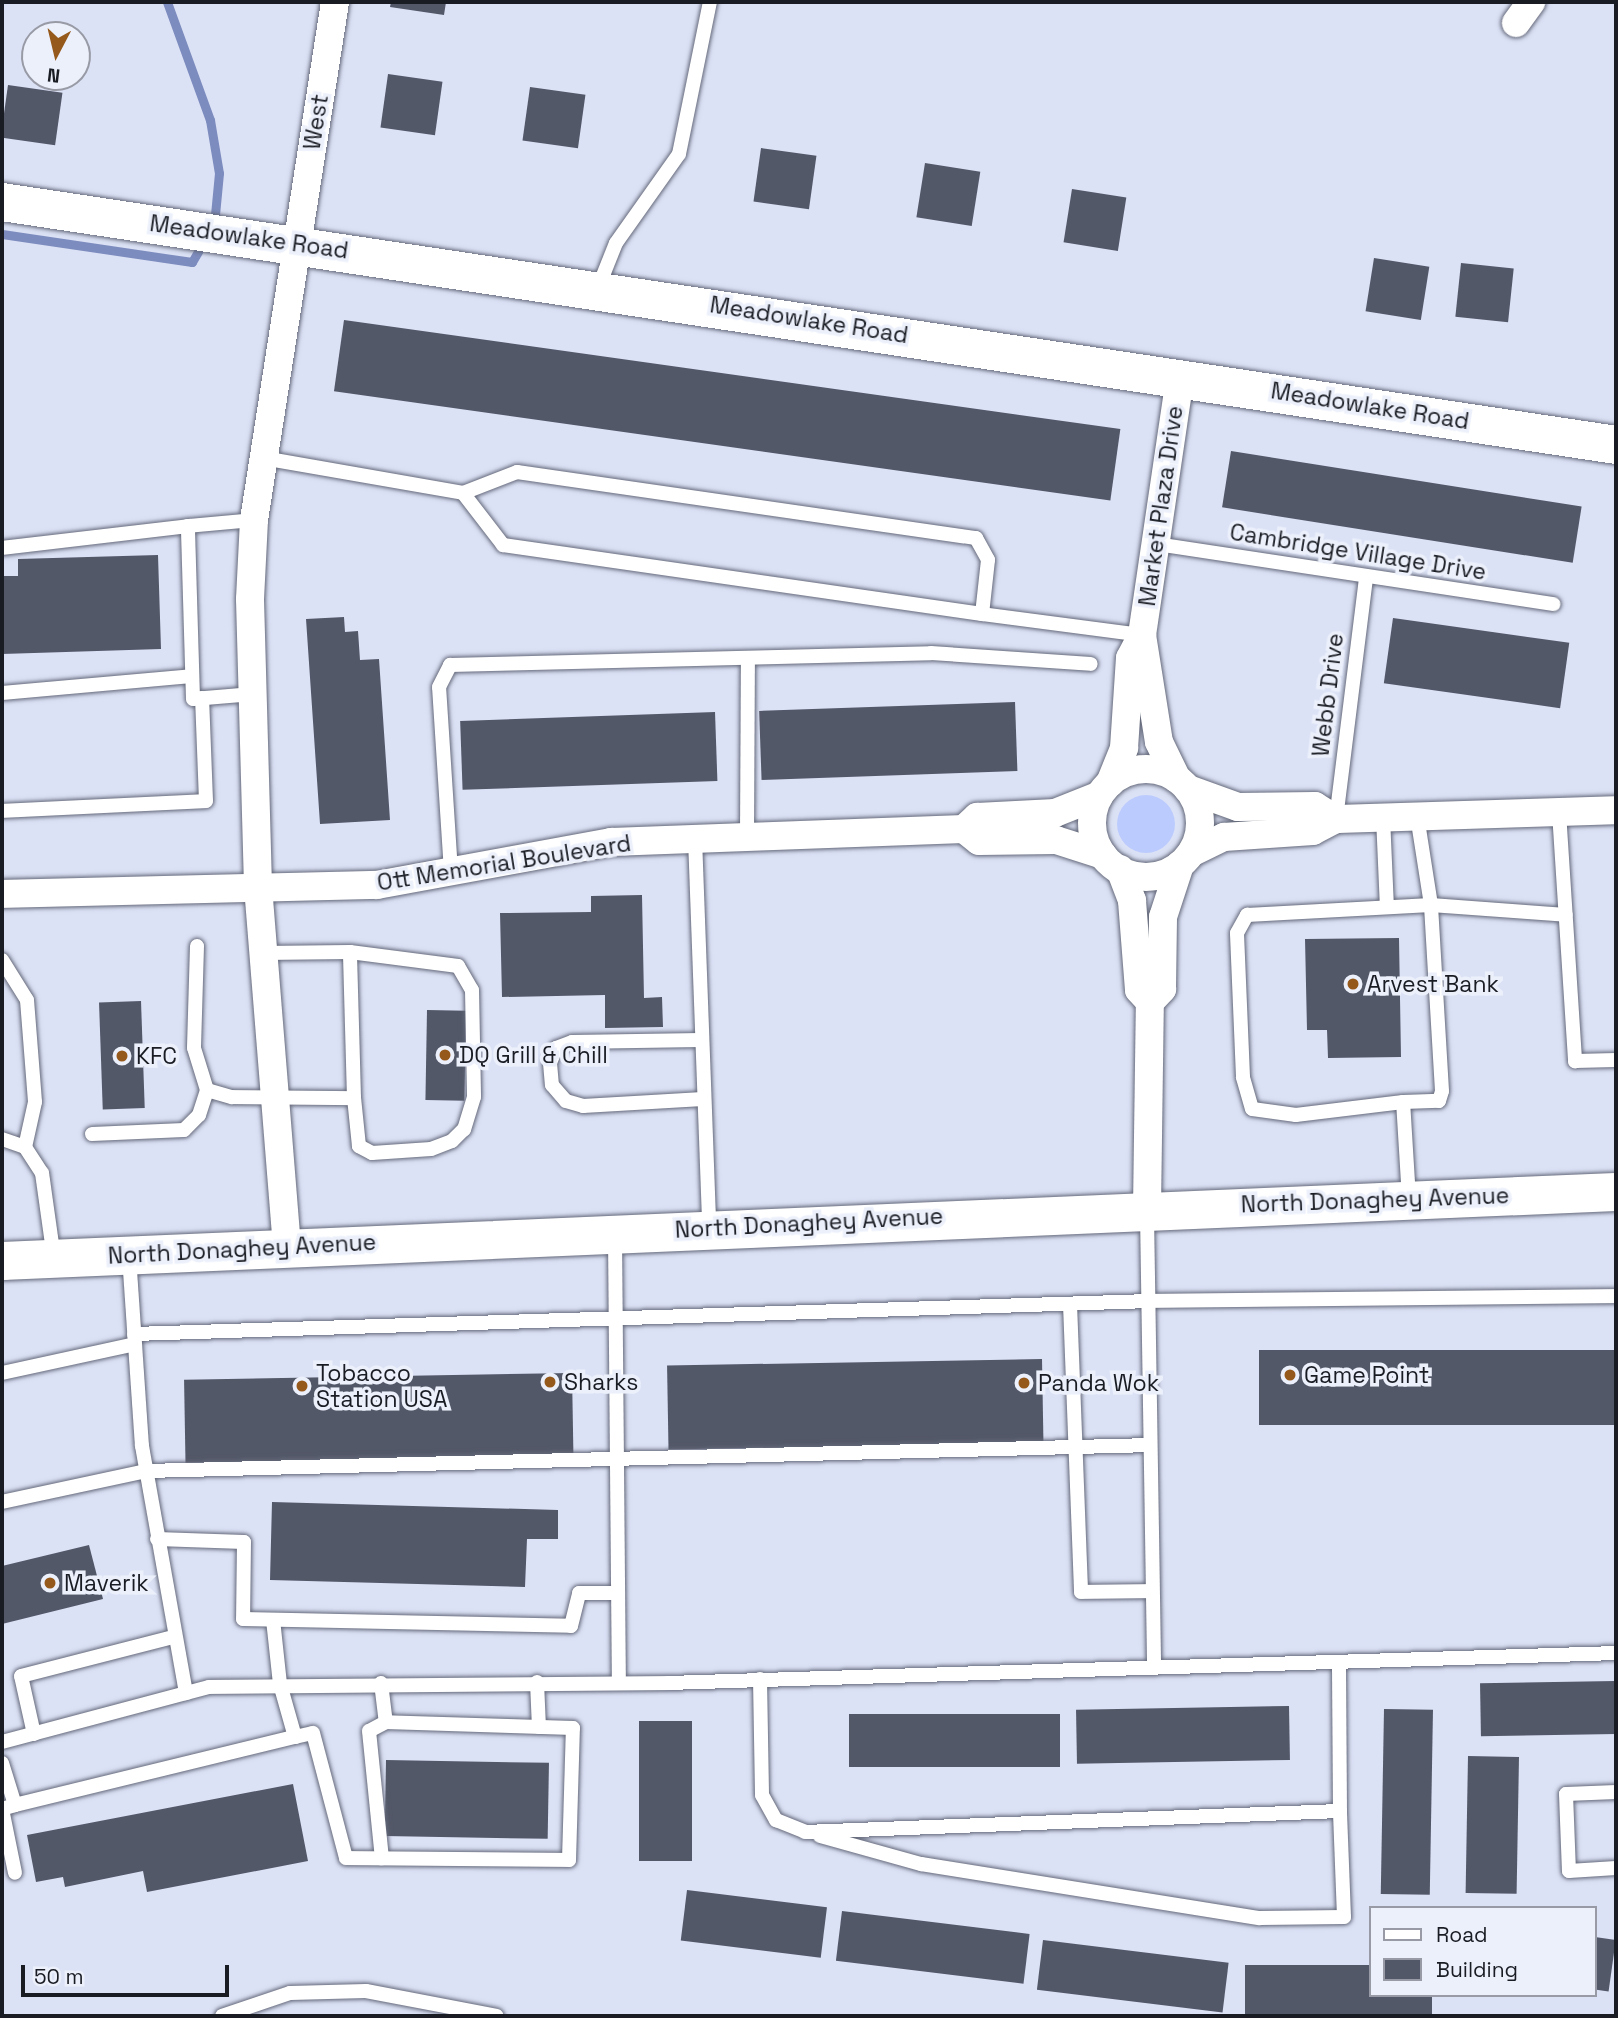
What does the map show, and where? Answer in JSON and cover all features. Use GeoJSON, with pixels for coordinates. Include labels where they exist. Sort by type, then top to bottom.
{"type":"FeatureCollection","features":[{"type":"Feature","properties":{"kind":"street","name":"West"},"geometry":{"type":"LineString","coordinates":[[287,1247],[258,886],[253,694],[254,520],[335,2]]}},
{"type":"Feature","properties":{"kind":"street","name":"Meadowlake Road"},"geometry":{"type":"LineString","coordinates":[[2,202],[598,288],[1616,445]]}},
{"type":"Feature","properties":{"kind":"street","name":"Market Plaza Drive"},"geometry":{"type":"LineString","coordinates":[[1180,377],[1142,635],[1159,742],[1183,784]]}},
{"type":"Feature","properties":{"kind":"street","name":"Market Plaza Drive"},"geometry":{"type":"LineString","coordinates":[[1105,789],[1126,739],[1130,658],[1142,635]]}},
{"type":"Feature","properties":{"kind":"street"},"geometry":{"type":"LineString","coordinates":[[1150,1002],[1139,990],[1132,901],[1093,826],[1105,789],[1143,769],[1238,807],[1315,806],[1336,820]]}},
{"type":"Feature","properties":{"kind":"street"},"geometry":{"type":"LineString","coordinates":[[1147,1208],[1150,1002],[1162,989],[1163,917],[1200,818],[1183,784]]}},
{"type":"Feature","properties":{"kind":"street","name":"Ott Memorial Boulevard"},"geometry":{"type":"LineString","coordinates":[[964,829],[977,817],[1055,813],[1105,789]]}},
{"type":"Feature","properties":{"kind":"street"},"geometry":{"type":"LineString","coordinates":[[1112,862],[1150,876],[1224,837],[1312,831],[1336,820],[1616,810]]}},
{"type":"Feature","properties":{"kind":"street","name":"Ott Memorial Boulevard"},"geometry":{"type":"LineString","coordinates":[[2,894],[377,885],[597,844],[964,829],[979,841],[1064,841],[1112,862]]}},
{"type":"Feature","properties":{"kind":"street","name":"North Donaghey Avenue"},"geometry":{"type":"LineString","coordinates":[[2,1261],[1147,1208],[1616,1192]]}},
{"type":"Feature","properties":{"kind":"lane"},"geometry":{"type":"LineString","coordinates":[[598,288],[616,243],[679,154],[710,2]]}},
{"type":"Feature","properties":{"kind":"lane"},"geometry":{"type":"LineString","coordinates":[[263,458],[463,492],[517,472],[976,538],[988,560],[982,614]]}},
{"type":"Feature","properties":{"kind":"lane"},"geometry":{"type":"LineString","coordinates":[[463,492],[503,545],[1142,635]]}},
{"type":"Feature","properties":{"kind":"lane"},"geometry":{"type":"LineString","coordinates":[[2,548],[254,520]]}},
{"type":"Feature","properties":{"kind":"lane"},"geometry":{"type":"LineString","coordinates":[[188,526],[192,699],[253,694]]}},
{"type":"Feature","properties":{"kind":"lane","name":"Cambridge Village Drive"},"geometry":{"type":"LineString","coordinates":[[1156,544],[1553,604]]}},
{"type":"Feature","properties":{"kind":"lane","name":"Webb Drive"},"geometry":{"type":"LineString","coordinates":[[1336,820],[1366,577]]}},
{"type":"Feature","properties":{"kind":"lane"},"geometry":{"type":"LineString","coordinates":[[451,872],[439,687],[450,665],[748,661],[931,653],[1091,664]]}},
{"type":"Feature","properties":{"kind":"lane"},"geometry":{"type":"LineString","coordinates":[[747,836],[748,661]]}},
{"type":"Feature","properties":{"kind":"lane"},"geometry":{"type":"LineString","coordinates":[[2,693],[191,676]]}},
{"type":"Feature","properties":{"kind":"lane"},"geometry":{"type":"LineString","coordinates":[[2,811],[206,801],[202,698]]}},
{"type":"Feature","properties":{"kind":"lane"},"geometry":{"type":"LineString","coordinates":[[1559,811],[1575,1061],[1616,1060]]}},
{"type":"Feature","properties":{"kind":"lane"},"geometry":{"type":"LineString","coordinates":[[1417,816],[1431,905],[1442,1091],[1439,1101],[1403,1101],[1296,1115],[1252,1110],[1243,1077],[1237,933],[1247,915],[1431,905],[1566,915]]}},
{"type":"Feature","properties":{"kind":"lane"},"geometry":{"type":"LineString","coordinates":[[1383,817],[1387,907]]}},
{"type":"Feature","properties":{"kind":"lane"},"geometry":{"type":"LineString","coordinates":[[695,838],[709,1228]]}},
{"type":"Feature","properties":{"kind":"lane"},"geometry":{"type":"LineString","coordinates":[[92,1134],[184,1130],[199,1115],[207,1090],[194,1048],[197,946]]}},
{"type":"Feature","properties":{"kind":"lane"},"geometry":{"type":"LineString","coordinates":[[263,953],[350,952],[458,966],[472,990],[474,1097],[464,1129],[452,1141],[431,1149],[372,1153],[359,1146],[354,1098],[350,952]]}},
{"type":"Feature","properties":{"kind":"lane"},"geometry":{"type":"LineString","coordinates":[[2,960],[27,1000],[35,1102],[25,1147]]}},
{"type":"Feature","properties":{"kind":"lane"},"geometry":{"type":"LineString","coordinates":[[701,1040],[572,1042],[556,1048],[550,1063],[552,1086],[566,1101],[583,1106],[703,1099]]}},
{"type":"Feature","properties":{"kind":"lane"},"geometry":{"type":"LineString","coordinates":[[207,1090],[275,1098],[354,1098]]}},
{"type":"Feature","properties":{"kind":"lane"},"geometry":{"type":"LineString","coordinates":[[1403,1101],[1409,1199]]}},
{"type":"Feature","properties":{"kind":"lane"},"geometry":{"type":"LineString","coordinates":[[2,1139],[25,1147],[42,1173],[54,1258]]}},
{"type":"Feature","properties":{"kind":"lane"},"geometry":{"type":"LineString","coordinates":[[1147,1208],[1154,1667]]}},
{"type":"Feature","properties":{"kind":"lane"},"geometry":{"type":"LineString","coordinates":[[615,1232],[619,1683]]}},
{"type":"Feature","properties":{"kind":"lane"},"geometry":{"type":"LineString","coordinates":[[129,1255],[146,1471],[173,1637],[186,1693]]}},
{"type":"Feature","properties":{"kind":"lane"},"geometry":{"type":"LineString","coordinates":[[2,1373],[135,1339],[616,1315],[1149,1301],[1616,1296]]}},
{"type":"Feature","properties":{"kind":"lane"},"geometry":{"type":"LineString","coordinates":[[1070,1304],[1081,1592],[1152,1591]]}},
{"type":"Feature","properties":{"kind":"lane"},"geometry":{"type":"LineString","coordinates":[[2,1502],[146,1471],[1150,1445]]}},
{"type":"Feature","properties":{"kind":"lane"},"geometry":{"type":"LineString","coordinates":[[157,1539],[244,1542],[243,1619],[571,1626],[579,1593],[618,1593]]}},
{"type":"Feature","properties":{"kind":"lane"},"geometry":{"type":"LineString","coordinates":[[274,1620],[280,1684],[295,1737]]}},
{"type":"Feature","properties":{"kind":"lane"},"geometry":{"type":"LineString","coordinates":[[34,1734],[20,1676],[173,1637]]}},
{"type":"Feature","properties":{"kind":"lane"},"geometry":{"type":"LineString","coordinates":[[2,1742],[186,1693],[280,1684],[619,1683],[1616,1653]]}},
{"type":"Feature","properties":{"kind":"lane"},"geometry":{"type":"LineString","coordinates":[[760,1679],[762,1795],[776,1820],[805,1832],[921,1864],[1247,1916],[1344,1917],[1339,1811],[1339,1662]]}},
{"type":"Feature","properties":{"kind":"lane"},"geometry":{"type":"LineString","coordinates":[[537,1682],[539,1727]]}},
{"type":"Feature","properties":{"kind":"lane"},"geometry":{"type":"LineString","coordinates":[[381,1683],[386,1722]]}},
{"type":"Feature","properties":{"kind":"lane"},"geometry":{"type":"LineString","coordinates":[[15,1873],[2,1809],[313,1732],[346,1858],[569,1860],[573,1728],[386,1722],[369,1731],[382,1858]]}},
{"type":"Feature","properties":{"kind":"lane"},"geometry":{"type":"LineString","coordinates":[[2,1763],[15,1805]]}},
{"type":"Feature","properties":{"kind":"lane"},"geometry":{"type":"LineString","coordinates":[[1616,1792],[1566,1794],[1569,1871],[1616,1868]]}},
{"type":"Feature","properties":{"kind":"lane"},"geometry":{"type":"LineString","coordinates":[[805,1832],[1339,1811]]}},
{"type":"Feature","properties":{"kind":"lane"},"geometry":{"type":"LineString","coordinates":[[222,2016],[290,1993],[366,1991],[498,2016]]}},
{"type":"Feature","properties":{"kind":"shaded area"},"geometry":{"type":"Polygon","coordinates":[[[1140,795],[1152,795],[1167,803],[1175,818],[1175,830],[1167,845],[1152,853],[1140,853],[1125,845],[1117,830],[1117,818],[1125,803],[1140,795]]]}},
{"type":"Feature","properties":{"kind":"building"},"geometry":{"type":"Polygon","coordinates":[[[391,2],[446,2],[444,15],[390,7],[391,2]]]}},
{"type":"Feature","properties":{"kind":"building"},"geometry":{"type":"Polygon","coordinates":[[[388,74],[442,82],[435,135],[380,127],[388,74]]]}},
{"type":"Feature","properties":{"kind":"building"},"geometry":{"type":"Polygon","coordinates":[[[8,85],[21,87],[21,91],[62,93],[55,145],[2,138],[8,85]]]}},
{"type":"Feature","properties":{"kind":"building"},"geometry":{"type":"Polygon","coordinates":[[[530,87],[585,95],[578,148],[522,140],[530,87]]]}},
{"type":"Feature","properties":{"kind":"building"},"geometry":{"type":"Polygon","coordinates":[[[761,148],[816,156],[809,209],[753,201],[761,148]]]}},
{"type":"Feature","properties":{"kind":"building"},"geometry":{"type":"Polygon","coordinates":[[[925,163],[980,172],[972,226],[916,217],[925,163]]]}},
{"type":"Feature","properties":{"kind":"building"},"geometry":{"type":"Polygon","coordinates":[[[1072,189],[1126,198],[1118,251],[1064,242],[1072,189]]]}},
{"type":"Feature","properties":{"kind":"building"},"geometry":{"type":"Polygon","coordinates":[[[1374,258],[1429,267],[1421,320],[1366,311],[1374,258]]]}},
{"type":"Feature","properties":{"kind":"building"},"geometry":{"type":"Polygon","coordinates":[[[1461,263],[1514,269],[1508,322],[1455,317],[1461,263]]]}},
{"type":"Feature","properties":{"kind":"building"},"geometry":{"type":"Polygon","coordinates":[[[344,320],[1120,429],[1110,500],[334,391],[344,320]]]}},
{"type":"Feature","properties":{"kind":"building"},"geometry":{"type":"Polygon","coordinates":[[[1231,451],[1582,507],[1573,563],[1222,507],[1231,451]]]}},
{"type":"Feature","properties":{"kind":"building"},"geometry":{"type":"Polygon","coordinates":[[[158,555],[161,649],[2,654],[2,576],[18,576],[18,559],[158,555]]]}},
{"type":"Feature","properties":{"kind":"building"},"geometry":{"type":"Polygon","coordinates":[[[344,617],[345,632],[358,631],[360,660],[379,659],[390,820],[320,824],[306,619],[344,617]]]}},
{"type":"Feature","properties":{"kind":"building"},"geometry":{"type":"Polygon","coordinates":[[[1393,618],[1569,643],[1560,708],[1384,683],[1393,618]]]}},
{"type":"Feature","properties":{"kind":"building"},"geometry":{"type":"Polygon","coordinates":[[[1015,702],[1017,771],[762,780],[759,711],[1015,702]]]}},
{"type":"Feature","properties":{"kind":"building"},"geometry":{"type":"Polygon","coordinates":[[[715,712],[717,781],[463,790],[460,721],[715,712]]]}},
{"type":"Feature","properties":{"kind":"building"},"geometry":{"type":"Polygon","coordinates":[[[642,895],[644,998],[662,997],[663,1027],[605,1028],[605,995],[502,997],[500,913],[591,912],[591,896],[642,895]]]}},
{"type":"Feature","properties":{"kind":"building","name":"Arvest Bank"},"geometry":{"type":"Polygon","coordinates":[[[1399,938],[1401,1057],[1328,1058],[1327,1030],[1307,1030],[1305,939],[1399,938]]]}},
{"type":"Feature","properties":{"kind":"building","name":"KFC"},"geometry":{"type":"Polygon","coordinates":[[[141,1001],[145,1108],[103,1109],[99,1002],[141,1001]]]}},
{"type":"Feature","properties":{"kind":"building","name":"DQ Grill & Chill"},"geometry":{"type":"Polygon","coordinates":[[[427,1010],[466,1011],[464,1101],[425,1100],[427,1010]]]}},
{"type":"Feature","properties":{"kind":"building"},"geometry":{"type":"Polygon","coordinates":[[[1259,1350],[1616,1350],[1616,1425],[1259,1425],[1259,1350]]]}},
{"type":"Feature","properties":{"kind":"building"},"geometry":{"type":"Polygon","coordinates":[[[1042,1359],[1043,1443],[669,1450],[667,1366],[1042,1359]]]}},
{"type":"Feature","properties":{"kind":"building"},"geometry":{"type":"Polygon","coordinates":[[[572,1373],[573,1456],[186,1463],[184,1380],[572,1373]]]}},
{"type":"Feature","properties":{"kind":"building"},"geometry":{"type":"Polygon","coordinates":[[[272,1502],[558,1510],[558,1539],[527,1539],[525,1587],[270,1580],[272,1502]]]}},
{"type":"Feature","properties":{"kind":"building","name":"Maverik"},"geometry":{"type":"Polygon","coordinates":[[[89,1545],[103,1599],[2,1624],[2,1566],[89,1545]]]}},
{"type":"Feature","properties":{"kind":"building"},"geometry":{"type":"Polygon","coordinates":[[[1615,1681],[1616,1734],[1481,1736],[1480,1683],[1615,1681]]]}},
{"type":"Feature","properties":{"kind":"building"},"geometry":{"type":"Polygon","coordinates":[[[1289,1706],[1290,1760],[1077,1764],[1076,1710],[1289,1706]]]}},
{"type":"Feature","properties":{"kind":"building"},"geometry":{"type":"Polygon","coordinates":[[[1384,1709],[1433,1710],[1430,1895],[1381,1894],[1384,1709]]]}},
{"type":"Feature","properties":{"kind":"building"},"geometry":{"type":"Polygon","coordinates":[[[849,1714],[1060,1714],[1060,1767],[849,1767],[849,1714]]]}},
{"type":"Feature","properties":{"kind":"building"},"geometry":{"type":"Polygon","coordinates":[[[639,1721],[692,1721],[692,1861],[639,1861],[639,1721]]]}},
{"type":"Feature","properties":{"kind":"building"},"geometry":{"type":"Polygon","coordinates":[[[1468,1756],[1519,1757],[1517,1894],[1466,1893],[1468,1756]]]}},
{"type":"Feature","properties":{"kind":"building"},"geometry":{"type":"Polygon","coordinates":[[[386,1760],[549,1763],[548,1839],[385,1836],[386,1760]]]}},
{"type":"Feature","properties":{"kind":"building"},"geometry":{"type":"Polygon","coordinates":[[[293,1784],[308,1861],[147,1892],[143,1871],[65,1887],[63,1877],[36,1882],[27,1835],[293,1784]]]}},
{"type":"Feature","properties":{"kind":"building"},"geometry":{"type":"Polygon","coordinates":[[[687,1890],[827,1907],[821,1958],[681,1941],[687,1890]]]}},
{"type":"Feature","properties":{"kind":"building"},"geometry":{"type":"Polygon","coordinates":[[[842,1911],[1030,1934],[1023,1984],[836,1961],[842,1911]]]}},
{"type":"Feature","properties":{"kind":"building"},"geometry":{"type":"Polygon","coordinates":[[[1597,1937],[1616,1940],[1609,1991],[1597,1990],[1597,1937]]]}},
{"type":"Feature","properties":{"kind":"building"},"geometry":{"type":"Polygon","coordinates":[[[1043,1940],[1229,1963],[1223,2012],[1037,1990],[1043,1940]]]}},
{"type":"Feature","properties":{"kind":"building"},"geometry":{"type":"Polygon","coordinates":[[[1245,1965],[1370,1965],[1370,1997],[1432,1997],[1432,2016],[1245,2016],[1245,1965]]]}},
{"type":"Feature","properties":{"kind":"waterway"},"geometry":{"type":"LineString","coordinates":[[167,2],[210,120],[219,173],[214,225]]}},
{"type":"Feature","properties":{"kind":"waterway"},"geometry":{"type":"LineString","coordinates":[[2,234],[192,262],[203,243]]}},
{"type":"Feature","properties":{"kind":"place","name":"Arvest Bank"},"geometry":{"type":"Point","coordinates":[1353,984]}},
{"type":"Feature","properties":{"kind":"place","name":"DQ Grill & Chill"},"geometry":{"type":"Point","coordinates":[445,1055]}},
{"type":"Feature","properties":{"kind":"place","name":"KFC"},"geometry":{"type":"Point","coordinates":[122,1056]}},
{"type":"Feature","properties":{"kind":"place","name":"Game Point"},"geometry":{"type":"Point","coordinates":[1290,1375]}},
{"type":"Feature","properties":{"kind":"place","name":"Sharks"},"geometry":{"type":"Point","coordinates":[550,1382]}},
{"type":"Feature","properties":{"kind":"place","name":"Panda Wok"},"geometry":{"type":"Point","coordinates":[1024,1383]}},
{"type":"Feature","properties":{"kind":"place","name":"Tobacco Station USA"},"geometry":{"type":"Point","coordinates":[302,1386]}},
{"type":"Feature","properties":{"kind":"place","name":"Maverik"},"geometry":{"type":"Point","coordinates":[50,1583]}}]}
